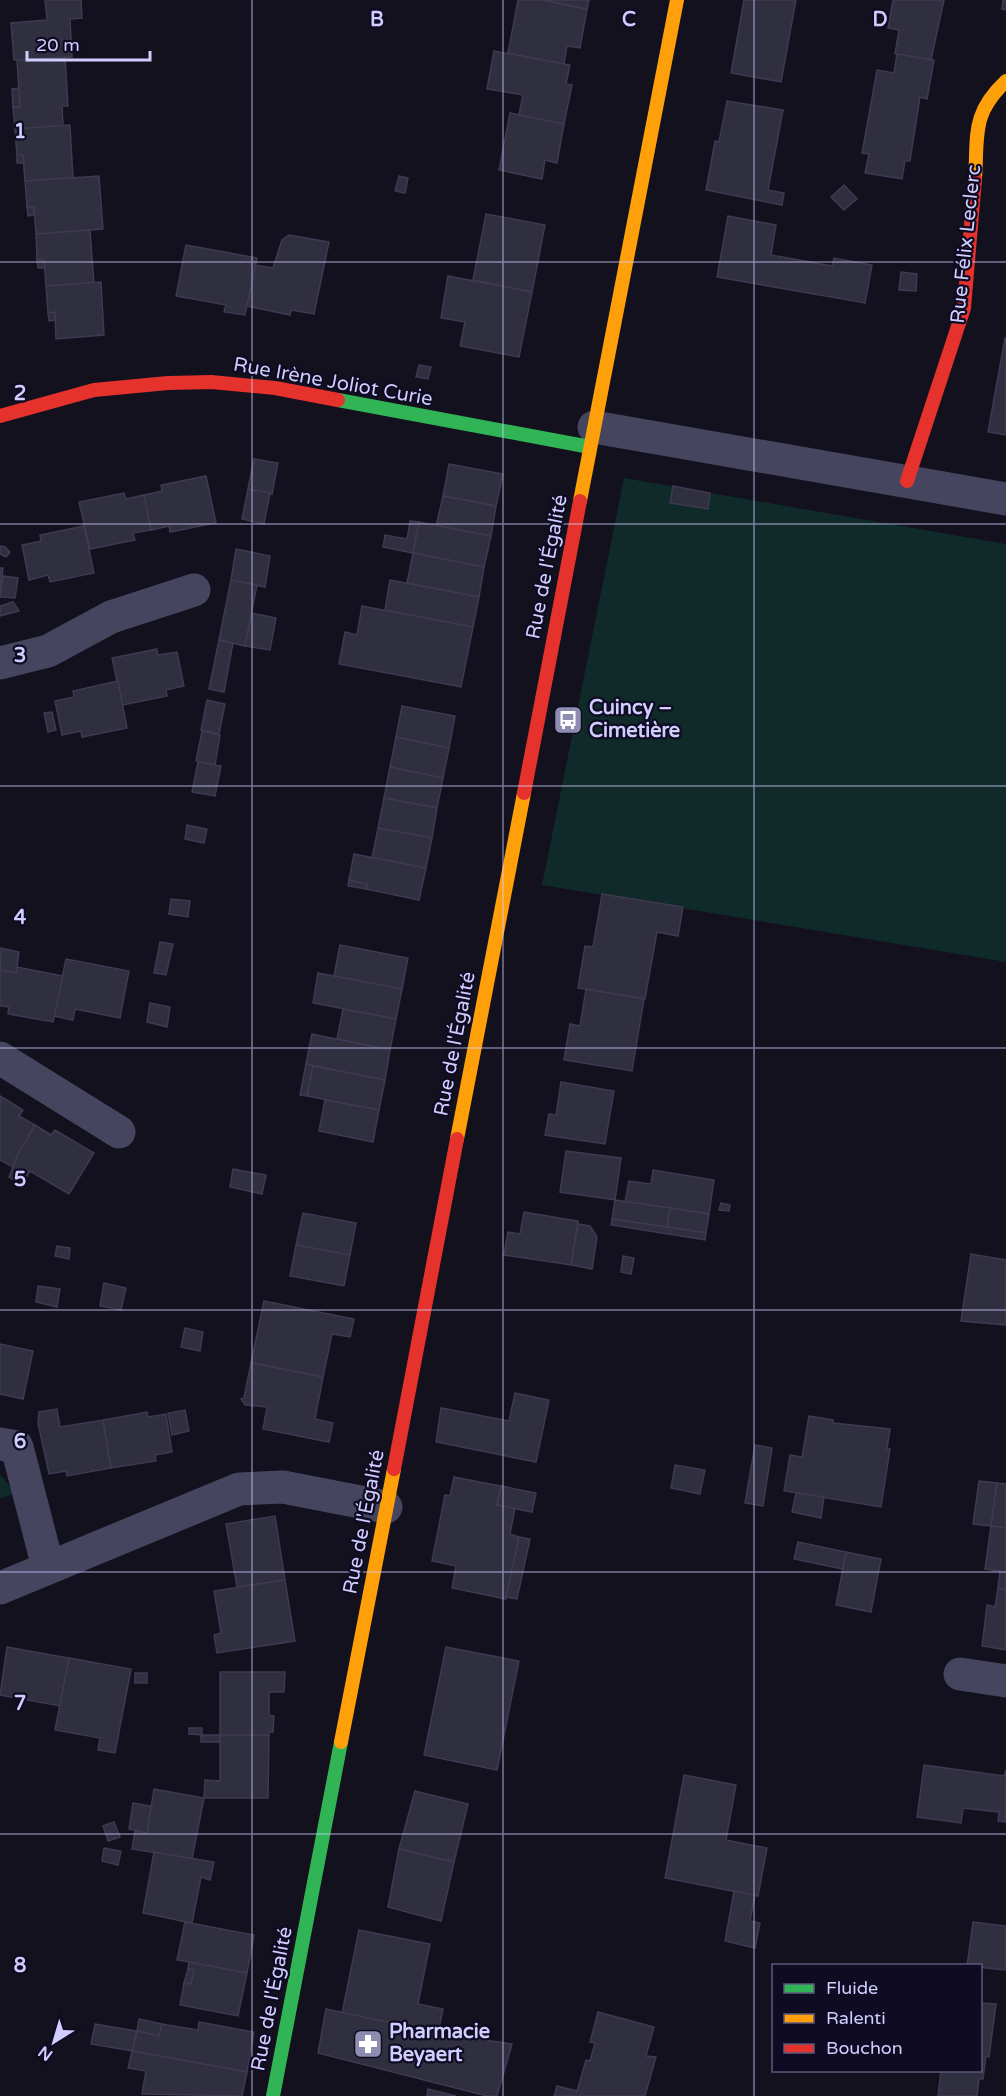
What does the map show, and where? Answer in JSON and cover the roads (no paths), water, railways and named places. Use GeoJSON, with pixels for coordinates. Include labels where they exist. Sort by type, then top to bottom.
{"type":"FeatureCollection","features":[{"type":"Feature","properties":{"kind":"street","name":"Rue de l'Égalité"},"geometry":{"type":"LineString","coordinates":[[273,2096],[676,0]]}},
{"type":"Feature","properties":{"kind":"street","name":"Rue Félix Leclerc"},"geometry":{"type":"LineString","coordinates":[[907,481],[964,308],[981,114],[989,97],[1006,81]]}},
{"type":"Feature","properties":{"kind":"street","name":"Rue Irène Joliot Curie"},"geometry":{"type":"LineString","coordinates":[[0,416],[94,390],[168,383],[211,382],[274,388],[592,437]]}},
{"type":"Feature","properties":{"kind":"street"},"geometry":{"type":"LineString","coordinates":[[592,437],[907,481],[1006,499]]}},
{"type":"Feature","properties":{"kind":"street"},"geometry":{"type":"LineString","coordinates":[[0,663],[48,651],[111,617],[194,590]]}},
{"type":"Feature","properties":{"kind":"street"},"geometry":{"type":"LineString","coordinates":[[0,1058],[119,1132]]}},
{"type":"Feature","properties":{"kind":"street"},"geometry":{"type":"LineString","coordinates":[[0,1444],[16,1447],[48,1567]]}},
{"type":"Feature","properties":{"kind":"street"},"geometry":{"type":"LineString","coordinates":[[0,1588],[239,1489],[284,1487],[386,1507]]}},
{"type":"Feature","properties":{"kind":"street"},"geometry":{"type":"LineString","coordinates":[[960,1674],[1006,1681]]}},
{"type":"Feature","properties":{"kind":"place","name":"Cuincy – Cimetière"},"geometry":{"type":"Point","coordinates":[568,720]}},
{"type":"Feature","properties":{"kind":"place","name":"Pharmacie Beyaert"},"geometry":{"type":"Point","coordinates":[368,2044]}}]}
